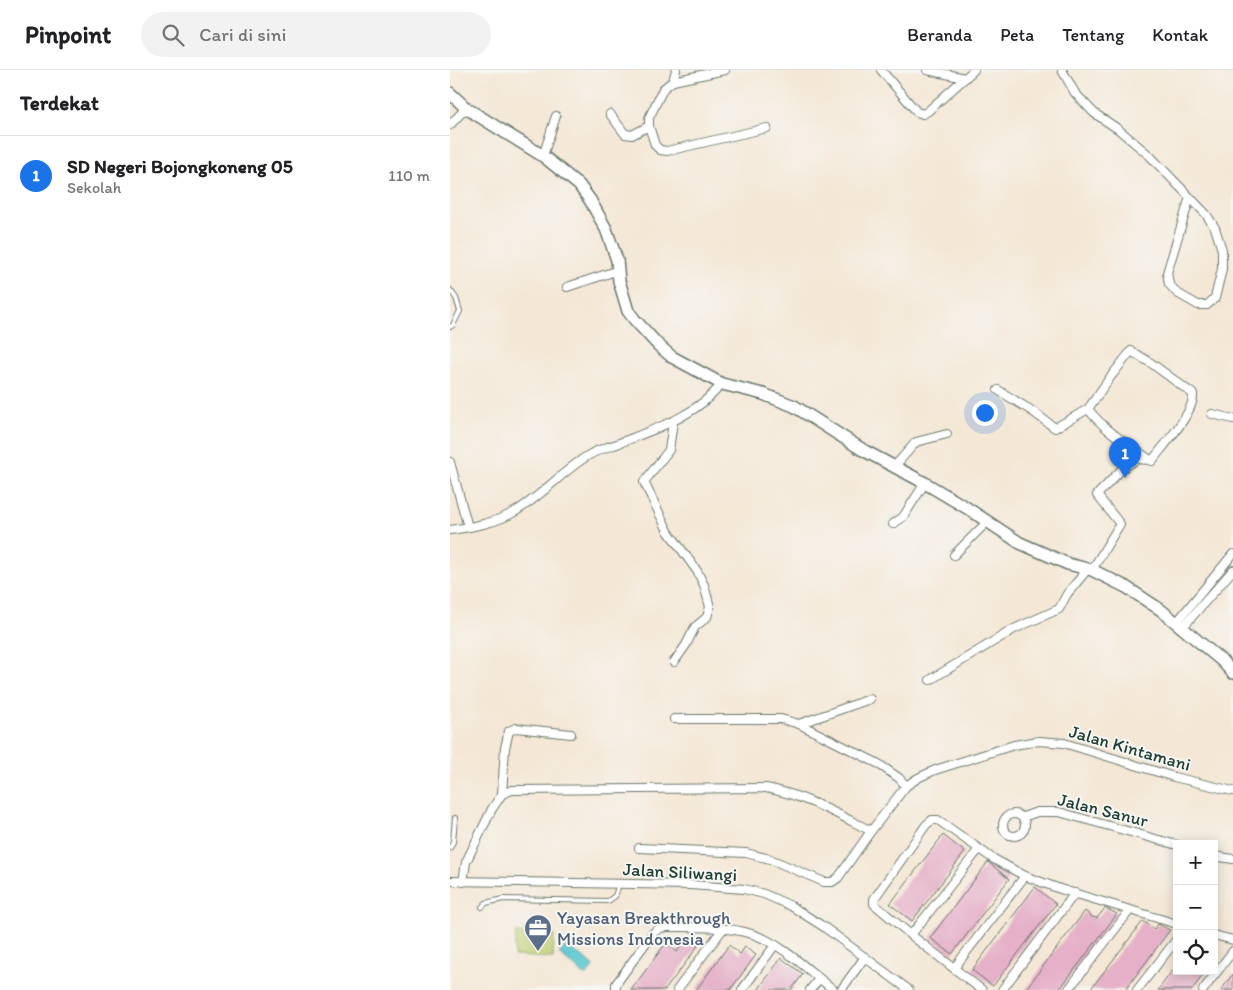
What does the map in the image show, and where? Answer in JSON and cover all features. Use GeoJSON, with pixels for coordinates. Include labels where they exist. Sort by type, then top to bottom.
{"type":"FeatureCollection","features":[{"type":"Feature","properties":{"kind":"street"},"geometry":{"type":"LineString","coordinates":[[673,81],[676,70]]}},
{"type":"Feature","properties":{"kind":"street"},"geometry":{"type":"LineString","coordinates":[[724,70],[673,81],[662,89],[649,118],[649,126],[655,145],[660,150],[667,151],[768,128]]}},
{"type":"Feature","properties":{"kind":"street"},"geometry":{"type":"LineString","coordinates":[[881,70],[917,112],[923,114],[974,70]]}},
{"type":"Feature","properties":{"kind":"street"},"geometry":{"type":"LineString","coordinates":[[927,70],[965,78]]}},
{"type":"Feature","properties":{"kind":"street"},"geometry":{"type":"LineString","coordinates":[[1062,70],[1075,93],[1094,113],[1118,129],[1150,156],[1190,197],[1206,214],[1215,228],[1222,250],[1222,269],[1215,298],[1206,305],[1198,305],[1177,293],[1169,284],[1168,278],[1190,197]]}},
{"type":"Feature","properties":{"kind":"street"},"geometry":{"type":"LineString","coordinates":[[450,93],[466,108],[543,156],[579,185],[606,228],[619,270],[628,311],[634,320],[672,357],[722,384],[763,394],[794,406],[864,450],[925,483],[1034,550],[1089,570],[1126,587],[1148,600],[1222,660],[1233,673]]}},
{"type":"Feature","properties":{"kind":"street"},"geometry":{"type":"LineString","coordinates":[[450,125],[466,108]]}},
{"type":"Feature","properties":{"kind":"street"},"geometry":{"type":"LineString","coordinates":[[610,114],[626,134],[632,135],[649,126]]}},
{"type":"Feature","properties":{"kind":"street"},"geometry":{"type":"LineString","coordinates":[[543,156],[556,116]]}},
{"type":"Feature","properties":{"kind":"street"},"geometry":{"type":"LineString","coordinates":[[567,287],[619,270]]}},
{"type":"Feature","properties":{"kind":"street"},"geometry":{"type":"LineString","coordinates":[[998,390],[1055,428],[1088,409],[1108,379],[1131,351],[1191,391],[1194,397],[1192,405],[1181,423],[1152,460]]}},
{"type":"Feature","properties":{"kind":"street"},"geometry":{"type":"LineString","coordinates":[[450,530],[504,518],[516,511],[590,454],[673,422],[692,412],[722,384]]}},
{"type":"Feature","properties":{"kind":"street"},"geometry":{"type":"LineString","coordinates":[[1088,409],[1095,418],[1118,438],[1152,460]]}},
{"type":"Feature","properties":{"kind":"street"},"geometry":{"type":"LineString","coordinates":[[1212,414],[1233,419]]}},
{"type":"Feature","properties":{"kind":"street"},"geometry":{"type":"LineString","coordinates":[[673,422],[670,450],[644,482],[668,531],[697,570],[710,606],[707,617],[695,627],[686,646],[674,662]]}},
{"type":"Feature","properties":{"kind":"street"},"geometry":{"type":"LineString","coordinates":[[894,467],[916,442],[947,434]]}},
{"type":"Feature","properties":{"kind":"street"},"geometry":{"type":"LineString","coordinates":[[930,680],[1014,630],[1060,609],[1067,594],[1089,570],[1120,524],[1097,495],[1122,469],[1137,459],[1152,460]]}},
{"type":"Feature","properties":{"kind":"street"},"geometry":{"type":"LineString","coordinates":[[450,462],[468,527]]}},
{"type":"Feature","properties":{"kind":"street"},"geometry":{"type":"LineString","coordinates":[[893,524],[903,516],[925,483]]}},
{"type":"Feature","properties":{"kind":"street"},"geometry":{"type":"LineString","coordinates":[[954,555],[988,521]]}},
{"type":"Feature","properties":{"kind":"street"},"geometry":{"type":"LineString","coordinates":[[1179,625],[1233,554]]}},
{"type":"Feature","properties":{"kind":"street"},"geometry":{"type":"LineString","coordinates":[[1179,625],[1233,570]]}},
{"type":"Feature","properties":{"kind":"street"},"geometry":{"type":"LineString","coordinates":[[799,724],[870,699]]}},
{"type":"Feature","properties":{"kind":"street"},"geometry":{"type":"LineString","coordinates":[[638,848],[746,853],[770,859],[824,882],[832,882],[838,878],[906,786],[899,778],[878,763],[799,724],[781,719],[674,719]]}},
{"type":"Feature","properties":{"kind":"street"},"geometry":{"type":"LineString","coordinates":[[463,882],[466,862],[492,809],[502,794],[506,742],[509,731],[516,728],[571,734]]}},
{"type":"Feature","properties":{"kind":"street","name":"Jalan Kintamani"},"geometry":{"type":"LineString","coordinates":[[906,786],[936,770],[1014,745],[1039,741],[1064,743],[1174,777],[1233,791]]}},
{"type":"Feature","properties":{"kind":"street"},"geometry":{"type":"LineString","coordinates":[[502,794],[512,790],[537,789],[766,788],[785,792],[823,807],[871,831]]}},
{"type":"Feature","properties":{"kind":"street","name":"Jalan Sanur"},"geometry":{"type":"LineString","coordinates":[[1023,817],[1036,812],[1059,812],[1173,844]]}},
{"type":"Feature","properties":{"kind":"street"},"geometry":{"type":"LineString","coordinates":[[982,990],[874,904],[874,899],[926,825],[932,820],[938,820],[1004,866],[1025,876],[1173,923]]}},
{"type":"Feature","properties":{"kind":"street"},"geometry":{"type":"LineString","coordinates":[[911,935],[979,849]]}},
{"type":"Feature","properties":{"kind":"street"},"geometry":{"type":"LineString","coordinates":[[1218,857],[1233,859]]}},
{"type":"Feature","properties":{"kind":"street"},"geometry":{"type":"LineString","coordinates":[[954,968],[1025,876]]}},
{"type":"Feature","properties":{"kind":"street","name":"Jalan Siliwangi"},"geometry":{"type":"LineString","coordinates":[[450,881],[719,886],[764,894],[791,906],[909,990]]}},
{"type":"Feature","properties":{"kind":"street"},"geometry":{"type":"LineString","coordinates":[[1002,990],[1075,893]]}},
{"type":"Feature","properties":{"kind":"street"},"geometry":{"type":"LineString","coordinates":[[1068,990],[1130,910]]}},
{"type":"Feature","properties":{"kind":"street"},"geometry":{"type":"LineString","coordinates":[[616,990],[616,984],[653,933],[660,928],[668,927],[722,930],[751,934],[775,945],[834,990]]}},
{"type":"Feature","properties":{"kind":"street"},"geometry":{"type":"LineString","coordinates":[[677,990],[722,930]]}},
{"type":"Feature","properties":{"kind":"street"},"geometry":{"type":"LineString","coordinates":[[1218,936],[1233,940]]}},
{"type":"Feature","properties":{"kind":"street"},"geometry":{"type":"LineString","coordinates":[[1136,990],[1173,944]]}},
{"type":"Feature","properties":{"kind":"street"},"geometry":{"type":"LineString","coordinates":[[742,990],[775,945]]}},
{"type":"Feature","properties":{"kind":"street"},"geometry":{"type":"LineString","coordinates":[[1203,990],[1233,951]]}},
{"type":"Feature","properties":{"kind":"street"},"geometry":{"type":"LineString","coordinates":[[841,990],[865,957]]}},
{"type":"Feature","properties":{"kind":"street"},"geometry":{"type":"LineString","coordinates":[[810,990],[819,979]]}},
{"type":"Feature","properties":{"kind":"lane"},"geometry":{"type":"LineString","coordinates":[[450,290],[456,298],[460,311],[450,327]]}},
{"type":"Feature","properties":{"kind":"lane"},"geometry":{"type":"LineString","coordinates":[[450,848],[455,818]]}},
{"type":"Feature","properties":{"kind":"lane"},"geometry":{"type":"LineString","coordinates":[[482,907],[486,903],[497,900],[608,901],[615,896],[619,884]]}},
{"type":"Feature","properties":{"kind":"green space"},"geometry":{"type":"Polygon","coordinates":[[[516,933],[554,935],[553,958],[514,956],[516,933]]]}},
{"type":"Feature","properties":{"kind":"water"},"geometry":{"type":"Polygon","coordinates":[[[566,945],[594,966],[586,976],[559,954],[566,945]]]}},
{"type":"Feature","properties":{"kind":"building"},"geometry":{"type":"Polygon","coordinates":[[[943,835],[965,852],[912,921],[890,904],[943,835]]]}},
{"type":"Feature","properties":{"kind":"building"},"geometry":{"type":"Polygon","coordinates":[[[988,862],[1009,879],[952,954],[930,938],[988,862]]]}},
{"type":"Feature","properties":{"kind":"building"},"geometry":{"type":"Polygon","coordinates":[[[1035,887],[1056,904],[993,986],[972,970],[1035,887]]]}},
{"type":"Feature","properties":{"kind":"building"},"geometry":{"type":"Polygon","coordinates":[[[1105,908],[1117,914],[1059,990],[1025,990],[1085,911],[1092,917],[1097,918],[1105,908]]]}},
{"type":"Feature","properties":{"kind":"building"},"geometry":{"type":"Polygon","coordinates":[[[1143,921],[1154,929],[1158,924],[1170,930],[1125,990],[1090,990],[1143,921]]]}},
{"type":"Feature","properties":{"kind":"building"},"geometry":{"type":"Polygon","coordinates":[[[687,938],[698,946],[665,990],[631,990],[666,943],[677,952],[687,938]]]}},
{"type":"Feature","properties":{"kind":"building"},"geometry":{"type":"Polygon","coordinates":[[[729,945],[740,954],[745,947],[756,955],[730,990],[696,990],[729,945]]]}},
{"type":"Feature","properties":{"kind":"building"},"geometry":{"type":"Polygon","coordinates":[[[781,958],[803,974],[791,990],[758,990],[781,958]]]}},
{"type":"Feature","properties":{"kind":"building"},"geometry":{"type":"Polygon","coordinates":[[[1172,971],[1173,975],[1203,975],[1192,990],[1158,990],[1172,971]]]}},
{"type":"Feature","properties":{"kind":"building"},"geometry":{"type":"Polygon","coordinates":[[[1233,974],[1233,990],[1221,990],[1233,974]]]}},
{"type":"Feature","properties":{"kind":"place","name":"SD Negeri Bojongkoneng 05"},"geometry":{"type":"Point","coordinates":[1125,478]}},
{"type":"Feature","properties":{"kind":"place","name":"Yayasan Breakthrough Missions Indonesia"},"geometry":{"type":"Point","coordinates":[538,952]}}]}
